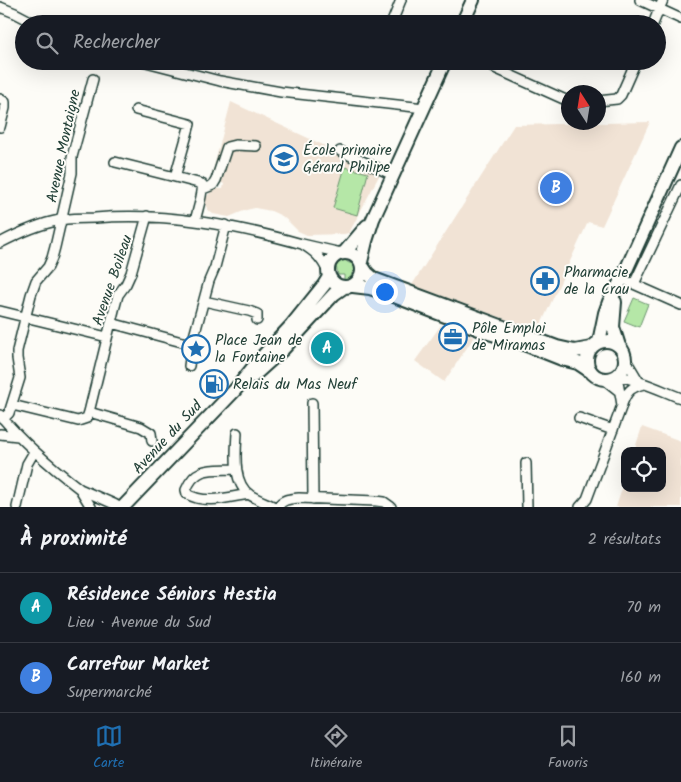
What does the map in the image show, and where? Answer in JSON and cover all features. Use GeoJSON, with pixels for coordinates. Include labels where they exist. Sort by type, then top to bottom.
{"type":"FeatureCollection","features":[{"type":"Feature","properties":{"kind":"main road"},"geometry":{"type":"LineString","coordinates":[[466,15],[473,0]]}},
{"type":"Feature","properties":{"kind":"main road"},"geometry":{"type":"LineString","coordinates":[[348,287],[360,280],[362,276],[366,241],[373,218],[441,70]]}},
{"type":"Feature","properties":{"kind":"main road"},"geometry":{"type":"LineString","coordinates":[[590,371],[587,357],[595,345],[609,302],[616,292],[628,282],[681,148]]}},
{"type":"Feature","properties":{"kind":"main road"},"geometry":{"type":"LineString","coordinates":[[342,253],[354,255],[367,273],[374,278],[557,347],[575,351],[610,341],[623,350],[626,360],[623,371],[614,377],[597,378],[578,363],[489,333],[389,294],[370,288],[348,287],[335,284],[329,274],[328,266],[331,260],[342,253],[358,238],[373,218]]}},
{"type":"Feature","properties":{"kind":"main road","name":"Avenue du Sud"},"geometry":{"type":"LineString","coordinates":[[236,390],[260,359],[291,326],[324,285],[329,274]]}},
{"type":"Feature","properties":{"kind":"main road","name":"Avenue du Sud"},"geometry":{"type":"LineString","coordinates":[[123,507],[209,416],[283,349],[334,294],[348,287]]}},
{"type":"Feature","properties":{"kind":"main road"},"geometry":{"type":"LineString","coordinates":[[616,292],[613,327],[619,346]]}},
{"type":"Feature","properties":{"kind":"street"},"geometry":{"type":"LineString","coordinates":[[395,15],[401,0]]}},
{"type":"Feature","properties":{"kind":"street"},"geometry":{"type":"LineString","coordinates":[[640,0],[661,4],[681,19]]}},
{"type":"Feature","properties":{"kind":"street"},"geometry":{"type":"LineString","coordinates":[[0,7],[17,15]]}},
{"type":"Feature","properties":{"kind":"street"},"geometry":{"type":"LineString","coordinates":[[177,70],[220,81],[281,92],[424,108]]}},
{"type":"Feature","properties":{"kind":"street"},"geometry":{"type":"LineString","coordinates":[[499,70],[561,98]]}},
{"type":"Feature","properties":{"kind":"street"},"geometry":{"type":"LineString","coordinates":[[606,100],[616,99],[621,95],[632,70]]}},
{"type":"Feature","properties":{"kind":"street","name":"Avenue Montaigne"},"geometry":{"type":"LineString","coordinates":[[1,417],[9,413],[20,378],[17,351],[36,282],[48,267],[52,258],[72,173],[72,158],[93,79]]}},
{"type":"Feature","properties":{"kind":"street"},"geometry":{"type":"LineString","coordinates":[[0,99],[5,102],[0,127]]}},
{"type":"Feature","properties":{"kind":"street"},"geometry":{"type":"LineString","coordinates":[[136,110],[190,124],[176,178]]}},
{"type":"Feature","properties":{"kind":"street"},"geometry":{"type":"LineString","coordinates":[[203,189],[213,185],[216,180],[227,147],[235,145],[256,146]]}},
{"type":"Feature","properties":{"kind":"street"},"geometry":{"type":"LineString","coordinates":[[340,151],[393,175]]}},
{"type":"Feature","properties":{"kind":"street"},"geometry":{"type":"LineString","coordinates":[[114,162],[202,184],[203,189],[195,222]]}},
{"type":"Feature","properties":{"kind":"street"},"geometry":{"type":"LineString","coordinates":[[681,185],[628,282],[681,305]]}},
{"type":"Feature","properties":{"kind":"street"},"geometry":{"type":"LineString","coordinates":[[0,243],[18,234],[62,220],[114,216],[147,216],[226,225],[342,253]]}},
{"type":"Feature","properties":{"kind":"street","name":"Avenue Boileau"},"geometry":{"type":"LineString","coordinates":[[89,412],[118,295],[131,273],[147,216]]}},
{"type":"Feature","properties":{"kind":"street"},"geometry":{"type":"LineString","coordinates":[[190,343],[193,340],[226,225]]}},
{"type":"Feature","properties":{"kind":"street"},"geometry":{"type":"LineString","coordinates":[[302,244],[316,253],[323,261],[329,274]]}},
{"type":"Feature","properties":{"kind":"street"},"geometry":{"type":"LineString","coordinates":[[204,301],[250,311],[257,314],[257,320]]}},
{"type":"Feature","properties":{"kind":"street"},"geometry":{"type":"LineString","coordinates":[[0,311],[107,337]]}},
{"type":"Feature","properties":{"kind":"street"},"geometry":{"type":"LineString","coordinates":[[110,323],[190,343]]}},
{"type":"Feature","properties":{"kind":"street"},"geometry":{"type":"LineString","coordinates":[[189,366],[192,351],[190,343]]}},
{"type":"Feature","properties":{"kind":"street"},"geometry":{"type":"LineString","coordinates":[[626,360],[641,382]]}},
{"type":"Feature","properties":{"kind":"street"},"geometry":{"type":"LineString","coordinates":[[614,377],[641,382],[681,398]]}},
{"type":"Feature","properties":{"kind":"street"},"geometry":{"type":"LineString","coordinates":[[614,377],[622,397],[622,404]]}},
{"type":"Feature","properties":{"kind":"street"},"geometry":{"type":"LineString","coordinates":[[580,507],[587,499],[626,395],[641,382]]}},
{"type":"Feature","properties":{"kind":"street"},"geometry":{"type":"LineString","coordinates":[[312,403],[313,499]]}},
{"type":"Feature","properties":{"kind":"street"},"geometry":{"type":"LineString","coordinates":[[12,405],[78,422],[88,418],[89,412],[141,427],[151,433],[152,441]]}},
{"type":"Feature","properties":{"kind":"street"},"geometry":{"type":"LineString","coordinates":[[1,417],[34,452],[80,489],[119,507]]}},
{"type":"Feature","properties":{"kind":"street"},"geometry":{"type":"LineString","coordinates":[[580,418],[613,430]]}},
{"type":"Feature","properties":{"kind":"street"},"geometry":{"type":"LineString","coordinates":[[237,433],[236,470],[241,484],[249,494],[276,507],[288,499],[313,499],[376,501],[384,502],[390,507]]}},
{"type":"Feature","properties":{"kind":"street"},"geometry":{"type":"LineString","coordinates":[[0,434],[18,436]]}},
{"type":"Feature","properties":{"kind":"street"},"geometry":{"type":"LineString","coordinates":[[17,507],[27,464],[34,452]]}},
{"type":"Feature","properties":{"kind":"street"},"geometry":{"type":"LineString","coordinates":[[526,463],[527,507]]}},
{"type":"Feature","properties":{"kind":"street"},"geometry":{"type":"LineString","coordinates":[[236,470],[201,471],[186,490],[188,494],[198,498],[210,499],[249,494]]}},
{"type":"Feature","properties":{"kind":"street"},"geometry":{"type":"LineString","coordinates":[[80,489],[91,507]]}},
{"type":"Feature","properties":{"kind":"shaded area","name":"École primaire Gérard Philipe"},"geometry":{"type":"Polygon","coordinates":[[[231,102],[381,172],[349,233],[307,235],[298,231],[282,216],[271,211],[255,208],[229,217],[213,214],[208,210],[205,204],[206,197],[216,189],[223,189],[224,184],[211,178],[231,102]]]}},
{"type":"Feature","properties":{"kind":"shaded area"},"geometry":{"type":"Polygon","coordinates":[[[650,122],[602,226],[588,222],[538,331],[412,285],[514,125],[561,124],[561,130],[606,130],[606,123],[650,122]]]}},
{"type":"Feature","properties":{"kind":"shaded area"},"geometry":{"type":"Polygon","coordinates":[[[441,325],[474,337],[444,382],[415,361],[441,325]]]}},
{"type":"Feature","properties":{"kind":"shaded area"},"geometry":{"type":"Polygon","coordinates":[[[642,427],[681,441],[681,507],[616,507],[621,492],[666,492],[666,447],[635,447],[642,427]]]}},
{"type":"Feature","properties":{"kind":"green space"},"geometry":{"type":"Polygon","coordinates":[[[345,167],[368,173],[357,215],[333,208],[345,167]]]}},
{"type":"Feature","properties":{"kind":"green space"},"geometry":{"type":"Polygon","coordinates":[[[344,258],[349,263],[355,263],[357,268],[352,273],[350,280],[345,282],[344,275],[338,275],[336,266],[334,266],[339,260],[344,258]]]}},
{"type":"Feature","properties":{"kind":"green space"},"geometry":{"type":"Polygon","coordinates":[[[634,298],[648,304],[639,327],[624,321],[634,298]]]}},
{"type":"Feature","properties":{"kind":"place","name":"École primaire Gérard Philipe"},"geometry":{"type":"Point","coordinates":[284,159]}},
{"type":"Feature","properties":{"kind":"place","name":"Carrefour Market"},"geometry":{"type":"Point","coordinates":[556,188]}},
{"type":"Feature","properties":{"kind":"place","name":"Pharmacie de la Crau"},"geometry":{"type":"Point","coordinates":[545,281]}},
{"type":"Feature","properties":{"kind":"place","name":"Pôle Emploi de Miramas"},"geometry":{"type":"Point","coordinates":[453,337]}},
{"type":"Feature","properties":{"kind":"place","name":"Résidence Séniors Hestia"},"geometry":{"type":"Point","coordinates":[327,348]}},
{"type":"Feature","properties":{"kind":"place","name":"Place Jean de la Fontaine"},"geometry":{"type":"Point","coordinates":[196,349]}},
{"type":"Feature","properties":{"kind":"place","name":"Relais du Mas Neuf"},"geometry":{"type":"Point","coordinates":[214,384]}}]}
